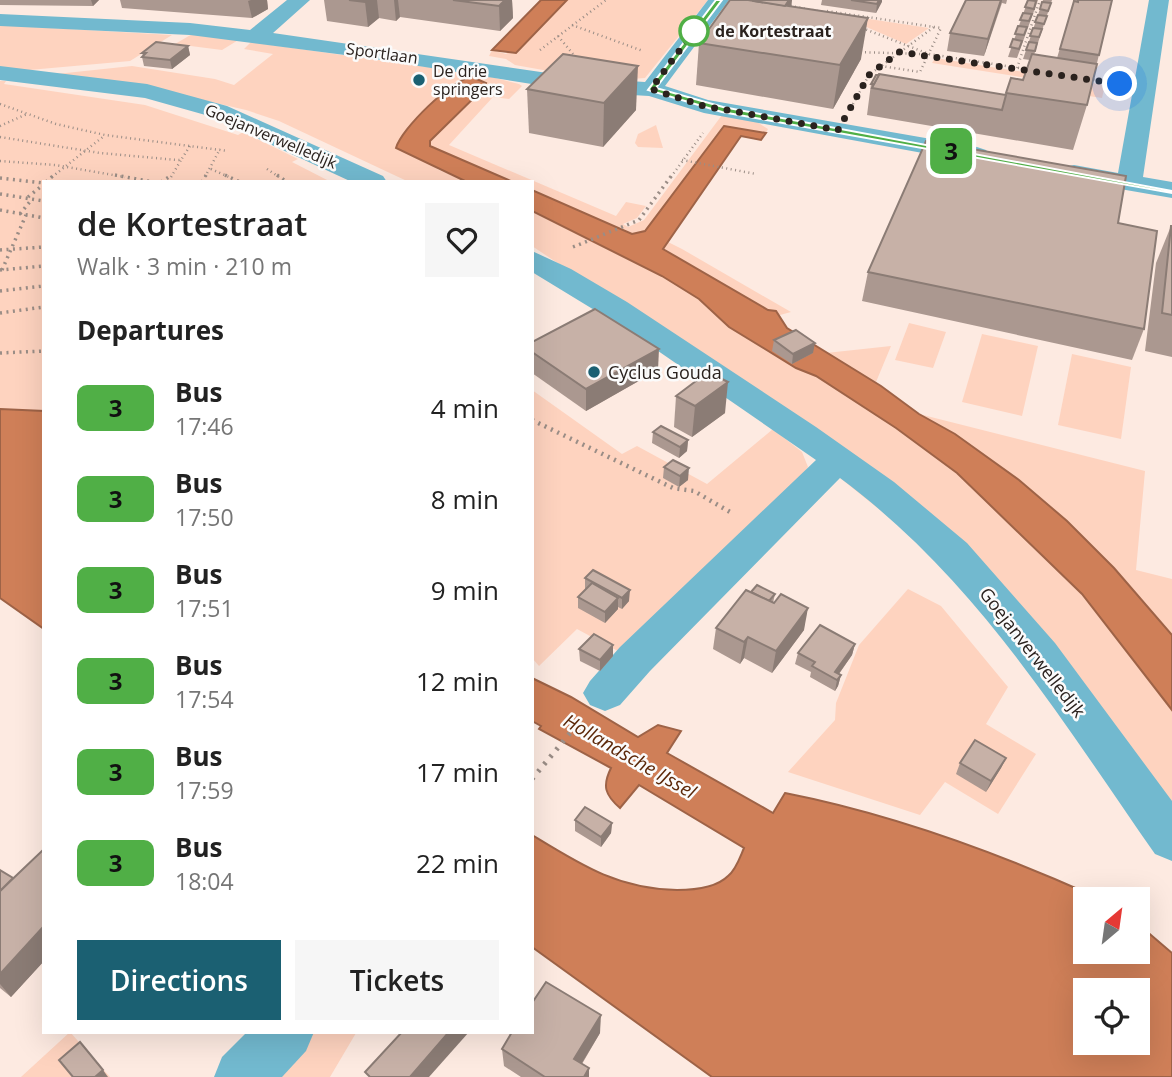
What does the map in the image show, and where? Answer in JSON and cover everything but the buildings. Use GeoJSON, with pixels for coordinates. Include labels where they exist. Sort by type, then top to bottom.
{"type":"FeatureCollection","features":[{"type":"Feature","properties":{"kind":"street"},"geometry":{"type":"LineString","coordinates":[[255,37],[300,0]]}},
{"type":"Feature","properties":{"kind":"street"},"geometry":{"type":"LineString","coordinates":[[651,89],[719,0]]}},
{"type":"Feature","properties":{"kind":"street"},"geometry":{"type":"LineString","coordinates":[[1129,183],[1160,0]]}},
{"type":"Feature","properties":{"kind":"street","name":"Sportlaan"},"geometry":{"type":"LineString","coordinates":[[0,20],[101,23],[255,37],[582,85],[651,89],[722,109],[1007,160]]}},
{"type":"Feature","properties":{"kind":"street","name":"Goejanverwelledijk"},"geometry":{"type":"LineString","coordinates":[[0,73],[147,91],[218,110],[370,180]]}},
{"type":"Feature","properties":{"kind":"street"},"geometry":{"type":"LineString","coordinates":[[1048,168],[1172,190]]}},
{"type":"Feature","properties":{"kind":"street","name":"Goejanverwelledijk"},"geometry":{"type":"LineString","coordinates":[[534,261],[637,322],[838,459],[895,502],[953,553],[1006,611],[1172,839]]}},
{"type":"Feature","properties":{"kind":"street"},"geometry":{"type":"LineString","coordinates":[[605,693],[635,659],[838,459]]}},
{"type":"Feature","properties":{"kind":"street"},"geometry":{"type":"LineString","coordinates":[[242,1077],[285,1034]]}},
{"type":"Feature","properties":{"kind":"path"},"geometry":{"type":"LineString","coordinates":[[508,73],[606,0]]}},
{"type":"Feature","properties":{"kind":"path"},"geometry":{"type":"LineString","coordinates":[[1017,68],[1040,0]]}},
{"type":"Feature","properties":{"kind":"path"},"geometry":{"type":"LineString","coordinates":[[781,4],[941,28],[919,72],[881,66]]}},
{"type":"Feature","properties":{"kind":"path"},"geometry":{"type":"LineString","coordinates":[[816,19],[821,10]]}},
{"type":"Feature","properties":{"kind":"path"},"geometry":{"type":"LineString","coordinates":[[821,10],[846,20]]}},
{"type":"Feature","properties":{"kind":"path"},"geometry":{"type":"LineString","coordinates":[[571,24],[670,61]]}},
{"type":"Feature","properties":{"kind":"path"},"geometry":{"type":"LineString","coordinates":[[858,26],[929,54]]}},
{"type":"Feature","properties":{"kind":"path"},"geometry":{"type":"LineString","coordinates":[[838,130],[869,75],[934,27]]}},
{"type":"Feature","properties":{"kind":"path"},"geometry":{"type":"LineString","coordinates":[[849,52],[929,54],[1043,72]]}},
{"type":"Feature","properties":{"kind":"path"},"geometry":{"type":"LineString","coordinates":[[1081,78],[1145,88]]}},
{"type":"Feature","properties":{"kind":"path"},"geometry":{"type":"LineString","coordinates":[[0,104],[104,135],[220,149],[237,154]]}},
{"type":"Feature","properties":{"kind":"path"},"geometry":{"type":"LineString","coordinates":[[0,110],[8,107]]}},
{"type":"Feature","properties":{"kind":"path"},"geometry":{"type":"LineString","coordinates":[[579,245],[639,220],[722,109]]}},
{"type":"Feature","properties":{"kind":"path"},"geometry":{"type":"LineString","coordinates":[[0,126],[27,114]]}},
{"type":"Feature","properties":{"kind":"path"},"geometry":{"type":"LineString","coordinates":[[49,180],[104,135]]}},
{"type":"Feature","properties":{"kind":"path"},"geometry":{"type":"LineString","coordinates":[[0,137],[85,150],[181,160]]}},
{"type":"Feature","properties":{"kind":"path"},"geometry":{"type":"LineString","coordinates":[[166,180],[190,146]]}},
{"type":"Feature","properties":{"kind":"path"},"geometry":{"type":"LineString","coordinates":[[203,180],[220,149]]}},
{"type":"Feature","properties":{"kind":"path"},"geometry":{"type":"LineString","coordinates":[[682,160],[755,174]]}},
{"type":"Feature","properties":{"kind":"path"},"geometry":{"type":"LineString","coordinates":[[0,161],[65,167],[141,180]]}},
{"type":"Feature","properties":{"kind":"path"},"geometry":{"type":"LineString","coordinates":[[259,165],[284,180]]}},
{"type":"Feature","properties":{"kind":"path"},"geometry":{"type":"LineString","coordinates":[[211,169],[236,180]]}},
{"type":"Feature","properties":{"kind":"path"},"geometry":{"type":"LineString","coordinates":[[0,178],[42,183]]}},
{"type":"Feature","properties":{"kind":"path"},"geometry":{"type":"LineString","coordinates":[[20,214],[42,186]]}},
{"type":"Feature","properties":{"kind":"path"},"geometry":{"type":"LineString","coordinates":[[0,194],[42,201]]}},
{"type":"Feature","properties":{"kind":"path"},"geometry":{"type":"LineString","coordinates":[[0,210],[42,218]]}},
{"type":"Feature","properties":{"kind":"path"},"geometry":{"type":"LineString","coordinates":[[26,215],[1,270],[42,266]]}},
{"type":"Feature","properties":{"kind":"path"},"geometry":{"type":"LineString","coordinates":[[0,250],[42,247]]}},
{"type":"Feature","properties":{"kind":"path"},"geometry":{"type":"LineString","coordinates":[[0,291],[42,286]]}},
{"type":"Feature","properties":{"kind":"path"},"geometry":{"type":"LineString","coordinates":[[0,313],[42,307]]}},
{"type":"Feature","properties":{"kind":"path"},"geometry":{"type":"LineString","coordinates":[[0,353],[42,351]]}},
{"type":"Feature","properties":{"kind":"path"},"geometry":{"type":"LineString","coordinates":[[534,421],[673,488],[694,491],[765,532]]}},
{"type":"Feature","properties":{"kind":"path"},"geometry":{"type":"LineString","coordinates":[[534,776],[562,741]]}},
{"type":"Feature","properties":{"kind":"shaded area"},"geometry":{"type":"Polygon","coordinates":[[[566,0],[708,0],[645,78],[605,81],[515,65],[506,59],[489,56],[492,50],[506,54],[566,0]]]}},
{"type":"Feature","properties":{"kind":"shaded area"},"geometry":{"type":"Polygon","coordinates":[[[836,14],[929,28],[906,44],[836,14]]]}},
{"type":"Feature","properties":{"kind":"shaded area"},"geometry":{"type":"Polygon","coordinates":[[[0,25],[172,35],[130,61],[18,71],[0,69],[0,25]]]}},
{"type":"Feature","properties":{"kind":"shaded area"},"geometry":{"type":"Polygon","coordinates":[[[194,33],[240,39],[222,50],[175,44],[194,33]]]}},
{"type":"Feature","properties":{"kind":"shaded area"},"geometry":{"type":"Polygon","coordinates":[[[251,42],[484,75],[519,84],[522,86],[509,99],[493,97],[449,145],[531,180],[508,180],[430,146],[430,141],[485,83],[472,77],[457,80],[398,142],[439,170],[462,180],[405,180],[279,121],[246,110],[181,95],[47,75],[132,66],[215,79],[234,85],[273,54],[244,49],[251,42]]]}},
{"type":"Feature","properties":{"kind":"shaded area"},"geometry":{"type":"Polygon","coordinates":[[[935,58],[1105,85],[1102,98],[1089,96],[1091,88],[932,63],[935,58]]]}},
{"type":"Feature","properties":{"kind":"shaded area"},"geometry":{"type":"Polygon","coordinates":[[[0,81],[6,81],[4,84],[145,105],[238,135],[243,132],[298,159],[292,162],[327,180],[42,180],[42,411],[0,409],[0,81]]]}},
{"type":"Feature","properties":{"kind":"shaded area"},"geometry":{"type":"Polygon","coordinates":[[[722,115],[757,122],[768,129],[766,133],[724,126],[645,231],[632,234],[534,191],[534,181],[616,216],[626,202],[646,206],[637,218],[623,224],[628,227],[644,220],[722,115]]]}},
{"type":"Feature","properties":{"kind":"shaded area"},"geometry":{"type":"Polygon","coordinates":[[[656,125],[663,148],[638,147],[635,143],[638,134],[656,125]]]}},
{"type":"Feature","properties":{"kind":"shaded area"},"geometry":{"type":"Polygon","coordinates":[[[534,212],[662,276],[699,299],[729,327],[796,368],[816,376],[896,428],[957,473],[999,510],[1082,594],[1172,710],[1172,830],[1007,612],[646,322],[534,247],[534,212]]]}},
{"type":"Feature","properties":{"kind":"shaded area"},"geometry":{"type":"Polygon","coordinates":[[[668,242],[791,312],[780,315],[768,310],[663,248],[668,242]]]}},
{"type":"Feature","properties":{"kind":"shaded area"},"geometry":{"type":"Polygon","coordinates":[[[909,323],[946,332],[933,368],[895,360],[909,323]]]}},
{"type":"Feature","properties":{"kind":"shaded area"},"geometry":{"type":"Polygon","coordinates":[[[982,334],[1038,346],[1022,416],[962,402],[982,334]]]}},
{"type":"Feature","properties":{"kind":"shaded area"},"geometry":{"type":"Polygon","coordinates":[[[891,346],[876,382],[826,353],[891,346]]]}},
{"type":"Feature","properties":{"kind":"shaded area"},"geometry":{"type":"Polygon","coordinates":[[[1072,354],[1131,367],[1121,439],[1058,425],[1072,354]]]}},
{"type":"Feature","properties":{"kind":"shaded area"},"geometry":{"type":"Polygon","coordinates":[[[534,391],[622,454],[637,446],[707,484],[773,429],[802,452],[808,467],[801,478],[627,656],[577,629],[539,666],[534,660],[534,391]]]}},
{"type":"Feature","properties":{"kind":"shaded area"},"geometry":{"type":"Polygon","coordinates":[[[919,414],[1145,471],[1136,570],[1172,579],[1172,635],[1116,572],[1056,512],[991,460],[919,414]]]}},
{"type":"Feature","properties":{"kind":"shaded area"},"geometry":{"type":"Polygon","coordinates":[[[908,589],[941,606],[1008,687],[986,724],[1036,754],[998,814],[945,782],[920,815],[788,772],[835,720],[836,703],[859,645],[908,589]]]}},
{"type":"Feature","properties":{"kind":"shaded area"},"geometry":{"type":"Polygon","coordinates":[[[68,1034],[72,1034],[110,1077],[21,1077],[68,1034]]]}},
{"type":"Feature","properties":{"kind":"shaded area"},"geometry":{"type":"Polygon","coordinates":[[[306,1034],[355,1034],[330,1077],[263,1077],[306,1034]]]}},
{"type":"Feature","properties":{"kind":"water"},"geometry":{"type":"Polygon","coordinates":[[[541,0],[567,0],[516,53],[492,50],[541,0]]]}},
{"type":"Feature","properties":{"kind":"water"},"geometry":{"type":"Polygon","coordinates":[[[472,77],[486,83],[430,141],[430,146],[508,180],[463,180],[396,148],[407,129],[428,106],[463,80],[472,77]]]}},
{"type":"Feature","properties":{"kind":"water"},"geometry":{"type":"Polygon","coordinates":[[[724,126],[766,133],[761,140],[741,136],[663,249],[768,310],[776,311],[787,328],[881,386],[919,414],[955,434],[1019,480],[1067,521],[1114,568],[1172,635],[1172,710],[1082,594],[957,473],[896,428],[816,376],[796,368],[729,327],[699,299],[662,276],[534,212],[534,191],[632,234],[645,231],[724,126]]]}},
{"type":"Feature","properties":{"kind":"water"},"geometry":{"type":"Polygon","coordinates":[[[0,409],[42,411],[42,628],[0,598],[0,409]]]}},
{"type":"Feature","properties":{"kind":"water","name":"Hollandsche IJssel"},"geometry":{"type":"Polygon","coordinates":[[[534,679],[571,697],[638,737],[658,725],[681,731],[667,753],[773,813],[785,793],[825,802],[943,836],[1073,887],[1073,964],[1150,964],[1150,934],[1172,953],[1172,1077],[712,1077],[534,948],[534,836],[601,873],[656,889],[704,888],[717,883],[731,873],[744,848],[639,785],[620,808],[607,790],[606,780],[611,768],[539,729],[541,726],[534,722],[534,679]]]}},
{"type":"Feature","properties":{"kind":"bus line","name":"3"},"geometry":{"type":"LineString","coordinates":[[719,0],[651,89],[704,106],[1172,191]]}},
{"type":"Feature","properties":{"kind":"place","name":"de Kortestraat"},"geometry":{"type":"Point","coordinates":[694,31]}},
{"type":"Feature","properties":{"kind":"place","name":"De drie springers"},"geometry":{"type":"Point","coordinates":[419,80]}},
{"type":"Feature","properties":{"kind":"place","name":"Cyclus Gouda"},"geometry":{"type":"Point","coordinates":[594,372]}},
{"type":"Feature","properties":{"kind":"route"},"geometry":{"type":"LineString","coordinates":[[694,31],[651,89],[704,106],[838,130],[869,75],[899,52],[929,54],[1120,84]]}}]}
